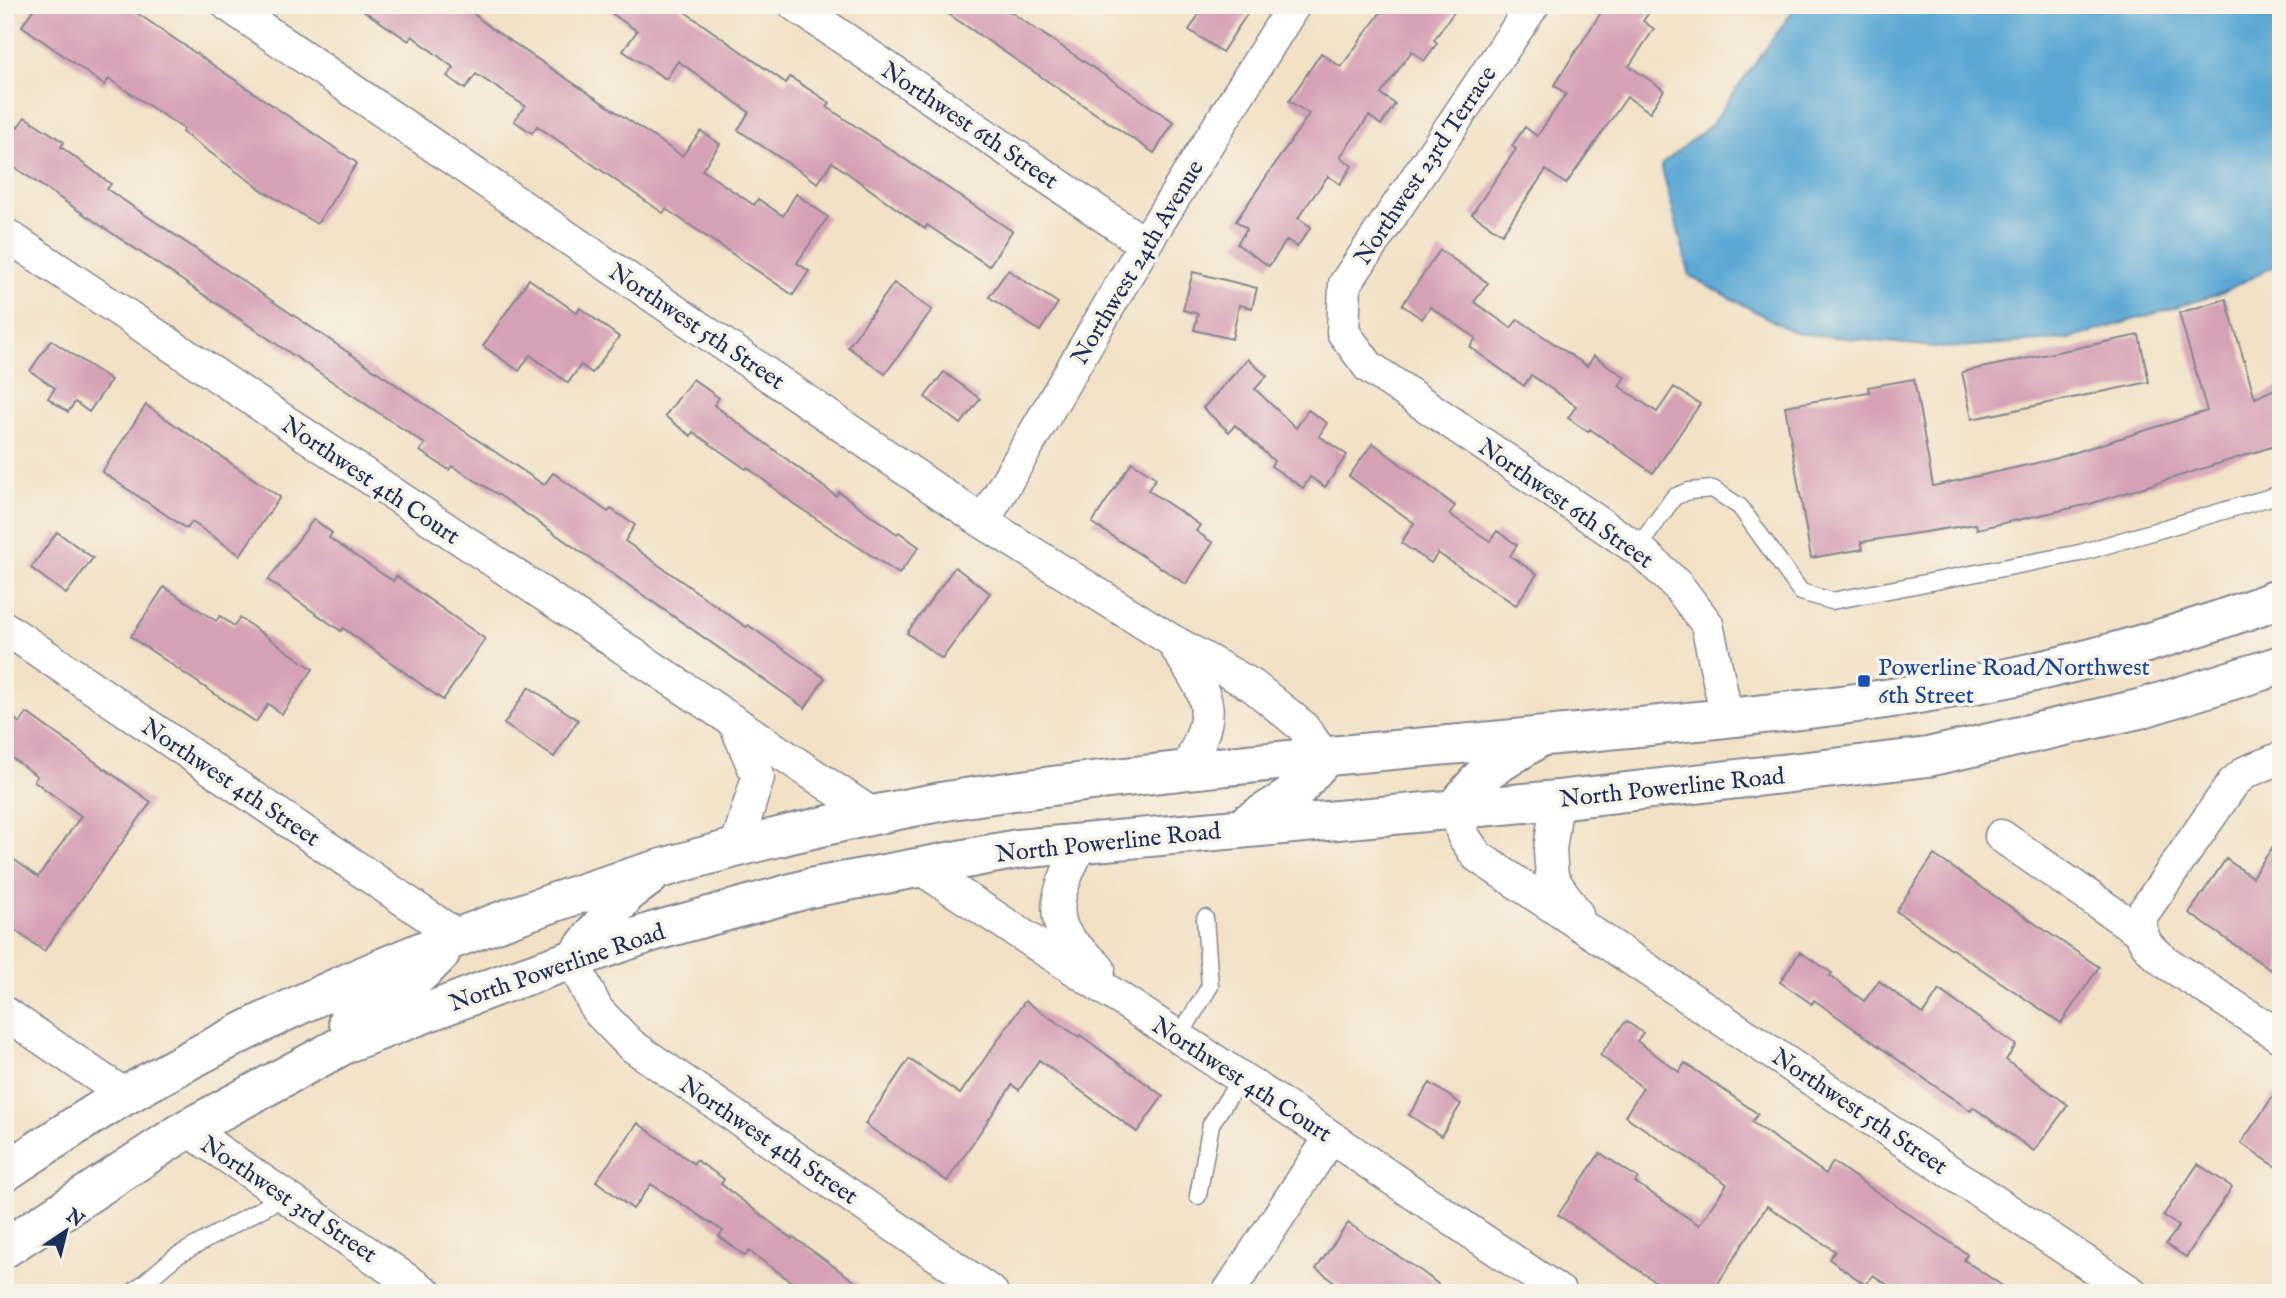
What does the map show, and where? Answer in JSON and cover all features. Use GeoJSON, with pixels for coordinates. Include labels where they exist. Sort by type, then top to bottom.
{"type":"FeatureCollection","features":[{"type":"Feature","properties":{"kind":"main road"},"geometry":{"type":"LineString","coordinates":[[5,1172],[125,1095],[274,1018],[457,936],[663,867],[736,848],[872,814],[993,793],[1186,771],[1727,718],[1927,693],[2113,653],[2281,598]]}},
{"type":"Feature","properties":{"kind":"main road","name":"North Powerline Road"},"geometry":{"type":"LineString","coordinates":[[5,1248],[187,1129],[347,1043],[499,985],[652,932],[810,888],[1018,849],[1556,800],[1928,757],[2139,709],[2281,665]]}},
{"type":"Feature","properties":{"kind":"main road"},"geometry":{"type":"LineString","coordinates":[[1455,808],[1488,770],[1541,737]]}},
{"type":"Feature","properties":{"kind":"main road"},"geometry":{"type":"LineString","coordinates":[[1240,828],[1290,797],[1325,757]]}},
{"type":"Feature","properties":{"kind":"main road"},"geometry":{"type":"LineString","coordinates":[[573,961],[627,893],[663,867]]}},
{"type":"Feature","properties":{"kind":"main road"},"geometry":{"type":"LineString","coordinates":[[187,1129],[211,1096],[236,1074],[388,1001],[411,984],[457,936]]}},
{"type":"Feature","properties":{"kind":"street","name":"Northwest 5th Street"},"geometry":{"type":"LineString","coordinates":[[228,5],[983,522],[1171,640],[1253,686],[1302,726],[1325,757]]}},
{"type":"Feature","properties":{"kind":"street","name":"Northwest 6th Street"},"geometry":{"type":"LineString","coordinates":[[795,5],[1145,244]]}},
{"type":"Feature","properties":{"kind":"street","name":"Northwest 24th Avenue"},"geometry":{"type":"LineString","coordinates":[[983,522],[1145,244],[1294,5]]}},
{"type":"Feature","properties":{"kind":"street","name":"Northwest 23rd Terrace"},"geometry":{"type":"LineString","coordinates":[[1343,332],[1345,284],[1532,5]]}},
{"type":"Feature","properties":{"kind":"street","name":"Northwest 4th Court"},"geometry":{"type":"LineString","coordinates":[[5,234],[736,726],[872,814]]}},
{"type":"Feature","properties":{"kind":"street","name":"Northwest 6th Street"},"geometry":{"type":"LineString","coordinates":[[1343,332],[1369,367],[1637,549],[1678,586],[1707,624],[1727,718]]}},
{"type":"Feature","properties":{"kind":"street","name":"Northwest 4th Street"},"geometry":{"type":"LineString","coordinates":[[5,628],[457,936]]}},
{"type":"Feature","properties":{"kind":"street","name":"Northwest 5th Street"},"geometry":{"type":"LineString","coordinates":[[1171,640],[1204,690],[1208,719],[1186,771]]}},
{"type":"Feature","properties":{"kind":"street"},"geometry":{"type":"LineString","coordinates":[[736,726],[758,777],[736,848]]}},
{"type":"Feature","properties":{"kind":"street"},"geometry":{"type":"LineString","coordinates":[[2139,931],[2141,916],[2233,783],[2246,772],[2281,758]]}},
{"type":"Feature","properties":{"kind":"street","name":"Northwest 5th Street"},"geometry":{"type":"LineString","coordinates":[[1556,800],[1550,850],[1552,878],[1588,929]]}},
{"type":"Feature","properties":{"kind":"street","name":"Northwest 5th Street"},"geometry":{"type":"LineString","coordinates":[[1455,808],[1464,837],[1477,856],[2132,1293]]}},
{"type":"Feature","properties":{"kind":"street"},"geometry":{"type":"LineString","coordinates":[[2001,836],[2139,931],[2150,949],[2164,961],[2281,1037]]}},
{"type":"Feature","properties":{"kind":"street"},"geometry":{"type":"LineString","coordinates":[[1081,843],[1061,888],[1057,913],[1066,937],[1098,967],[1120,999]]}},
{"type":"Feature","properties":{"kind":"street","name":"Northwest 4th Court"},"geometry":{"type":"LineString","coordinates":[[920,868],[1331,1137],[1561,1293]]}},
{"type":"Feature","properties":{"kind":"street","name":"Northwest 4th Street"},"geometry":{"type":"LineString","coordinates":[[573,961],[597,1010],[631,1045],[992,1293]]}},
{"type":"Feature","properties":{"kind":"street"},"geometry":{"type":"LineString","coordinates":[[5,1013],[125,1095]]}},
{"type":"Feature","properties":{"kind":"street","name":"Northwest 3rd Street"},"geometry":{"type":"LineString","coordinates":[[187,1129],[419,1291]]}},
{"type":"Feature","properties":{"kind":"street"},"geometry":{"type":"LineString","coordinates":[[1228,1293],[1331,1137]]}},
{"type":"Feature","properties":{"kind":"lane"},"geometry":{"type":"LineString","coordinates":[[1637,549],[1674,497],[1689,491],[1713,489],[1723,493],[1740,507],[1801,592],[1832,601],[2080,553],[2281,494]]}},
{"type":"Feature","properties":{"kind":"lane"},"geometry":{"type":"LineString","coordinates":[[1179,1037],[1210,986],[1205,918]]}},
{"type":"Feature","properties":{"kind":"lane"},"geometry":{"type":"LineString","coordinates":[[1198,1196],[1211,1124],[1241,1078]]}},
{"type":"Feature","properties":{"kind":"lane"},"geometry":{"type":"LineString","coordinates":[[132,1293],[175,1257],[285,1196]]}},
{"type":"Feature","properties":{"kind":"water"},"geometry":{"type":"Polygon","coordinates":[[[1797,5],[2281,5],[2281,263],[2219,294],[2070,339],[1945,348],[1795,333],[1690,276],[1661,165],[1711,125],[1797,5]]]}},
{"type":"Feature","properties":{"kind":"building"},"geometry":{"type":"Polygon","coordinates":[[[36,5],[125,5],[357,163],[317,224],[262,190],[182,132],[184,129],[109,79],[104,85],[22,26],[36,5]]]}},
{"type":"Feature","properties":{"kind":"building"},"geometry":{"type":"Polygon","coordinates":[[[355,5],[463,5],[491,28],[682,156],[701,131],[720,144],[702,170],[754,205],[758,199],[783,216],[796,194],[828,217],[797,263],[809,271],[793,295],[666,209],[663,213],[537,126],[532,133],[514,121],[525,106],[476,74],[465,89],[447,76],[454,68],[412,36],[409,41],[355,5]]]}},
{"type":"Feature","properties":{"kind":"building"},"geometry":{"type":"Polygon","coordinates":[[[600,5],[675,5],[786,83],[790,77],[830,103],[827,107],[1012,231],[989,266],[927,225],[925,229],[832,162],[818,183],[738,130],[749,112],[678,61],[666,79],[623,51],[637,31],[600,5]]]}},
{"type":"Feature","properties":{"kind":"building"},"geometry":{"type":"Polygon","coordinates":[[[935,5],[1000,5],[1174,122],[1154,153],[935,5]]]}},
{"type":"Feature","properties":{"kind":"building"},"geometry":{"type":"Polygon","coordinates":[[[1205,5],[1253,5],[1222,52],[1189,30],[1205,5]]]}},
{"type":"Feature","properties":{"kind":"building"},"geometry":{"type":"Polygon","coordinates":[[[1386,5],[1459,5],[1434,40],[1437,43],[1424,61],[1412,51],[1381,94],[1395,104],[1381,125],[1369,116],[1340,157],[1352,166],[1340,184],[1328,176],[1298,218],[1311,227],[1297,247],[1287,240],[1269,266],[1237,244],[1247,229],[1236,221],[1309,114],[1289,101],[1321,53],[1341,67],[1386,5]]]}},
{"type":"Feature","properties":{"kind":"building"},"geometry":{"type":"Polygon","coordinates":[[[1606,5],[1654,5],[1643,21],[1654,29],[1629,66],[1664,90],[1650,112],[1627,97],[1566,184],[1546,170],[1502,234],[1472,214],[1516,149],[1512,146],[1525,127],[1537,136],[1566,94],[1554,85],[1606,5]]]}},
{"type":"Feature","properties":{"kind":"building"},"geometry":{"type":"Polygon","coordinates":[[[25,117],[64,142],[61,147],[111,184],[107,189],[544,485],[553,473],[608,512],[611,509],[635,525],[625,541],[746,627],[748,625],[825,678],[805,708],[502,497],[452,466],[449,470],[420,451],[425,444],[5,161],[5,119],[18,127],[25,117]]]}},
{"type":"Feature","properties":{"kind":"building"},"geometry":{"type":"Polygon","coordinates":[[[1440,250],[1488,283],[1474,302],[1511,328],[1518,319],[1587,366],[1594,356],[1625,377],[1619,386],[1657,412],[1674,387],[1700,404],[1653,473],[1590,429],[1588,432],[1568,418],[1576,406],[1531,375],[1524,386],[1470,347],[1476,338],[1430,307],[1422,319],[1402,305],[1440,250]]]}},
{"type":"Feature","properties":{"kind":"building"},"geometry":{"type":"Polygon","coordinates":[[[1008,270],[1058,303],[1040,331],[989,297],[1008,270]]]}},
{"type":"Feature","properties":{"kind":"building"},"geometry":{"type":"Polygon","coordinates":[[[1193,272],[1257,288],[1252,308],[1239,305],[1232,339],[1194,330],[1198,314],[1183,310],[1193,272]]]}},
{"type":"Feature","properties":{"kind":"building"},"geometry":{"type":"Polygon","coordinates":[[[529,279],[577,313],[580,308],[619,337],[592,373],[581,365],[568,383],[530,355],[519,371],[483,346],[529,279]]]}},
{"type":"Feature","properties":{"kind":"building"},"geometry":{"type":"Polygon","coordinates":[[[894,283],[932,310],[885,374],[848,347],[894,283]]]}},
{"type":"Feature","properties":{"kind":"building"},"geometry":{"type":"Polygon","coordinates":[[[2226,299],[2255,398],[2281,386],[2281,444],[2090,504],[1977,529],[1976,524],[1861,542],[1863,549],[1811,558],[1785,406],[1869,392],[1868,387],[1914,379],[1933,486],[2054,459],[2207,411],[2179,313],[2226,299]]]}},
{"type":"Feature","properties":{"kind":"building"},"geometry":{"type":"Polygon","coordinates":[[[2139,335],[2149,382],[1972,419],[1962,372],[2139,335]]]}},
{"type":"Feature","properties":{"kind":"building"},"geometry":{"type":"Polygon","coordinates":[[[51,340],[111,380],[89,412],[75,402],[68,412],[48,398],[55,388],[30,371],[51,340]]]}},
{"type":"Feature","properties":{"kind":"building"},"geometry":{"type":"Polygon","coordinates":[[[1248,359],[1267,376],[1255,389],[1296,428],[1308,410],[1327,423],[1319,436],[1347,455],[1325,487],[1310,477],[1303,488],[1271,466],[1274,461],[1235,425],[1229,432],[1203,408],[1248,359]]]}},
{"type":"Feature","properties":{"kind":"building"},"geometry":{"type":"Polygon","coordinates":[[[944,372],[980,399],[961,424],[925,397],[944,372]]]}},
{"type":"Feature","properties":{"kind":"building"},"geometry":{"type":"Polygon","coordinates":[[[693,379],[719,398],[714,405],[836,496],[839,492],[919,547],[899,574],[794,504],[747,467],[746,469],[693,432],[691,436],[665,416],[693,379]]]}},
{"type":"Feature","properties":{"kind":"building"},"geometry":{"type":"Polygon","coordinates":[[[146,405],[280,497],[240,555],[192,522],[187,529],[102,472],[146,405]]]}},
{"type":"Feature","properties":{"kind":"building"},"geometry":{"type":"Polygon","coordinates":[[[1373,443],[1455,506],[1449,514],[1490,541],[1497,531],[1517,545],[1510,556],[1537,574],[1516,605],[1438,553],[1431,563],[1401,543],[1414,523],[1349,476],[1373,443]]]}},
{"type":"Feature","properties":{"kind":"building"},"geometry":{"type":"Polygon","coordinates":[[[1132,462],[1156,478],[1148,490],[1200,525],[1196,531],[1213,543],[1186,584],[1092,523],[1132,462]]]}},
{"type":"Feature","properties":{"kind":"building"},"geometry":{"type":"Polygon","coordinates":[[[314,519],[332,533],[329,538],[393,581],[396,576],[485,639],[443,700],[343,628],[341,631],[268,580],[314,519]]]}},
{"type":"Feature","properties":{"kind":"building"},"geometry":{"type":"Polygon","coordinates":[[[57,532],[93,558],[66,594],[31,568],[57,532]]]}},
{"type":"Feature","properties":{"kind":"building"},"geometry":{"type":"Polygon","coordinates":[[[955,567],[990,593],[942,659],[907,633],[955,567]]]}},
{"type":"Feature","properties":{"kind":"building"},"geometry":{"type":"Polygon","coordinates":[[[164,587],[216,621],[220,616],[234,626],[240,618],[313,669],[282,714],[268,704],[256,722],[131,637],[164,587]]]}},
{"type":"Feature","properties":{"kind":"building"},"geometry":{"type":"Polygon","coordinates":[[[529,687],[578,720],[554,757],[504,724],[529,687]]]}},
{"type":"Feature","properties":{"kind":"building"},"geometry":{"type":"Polygon","coordinates":[[[5,712],[20,723],[27,713],[151,802],[44,951],[5,923],[5,853],[38,877],[81,816],[34,781],[37,776],[5,753],[5,712]]]}},
{"type":"Feature","properties":{"kind":"building"},"geometry":{"type":"Polygon","coordinates":[[[2281,835],[2281,977],[2189,913],[2226,859],[2252,877],[2281,835]]]}},
{"type":"Feature","properties":{"kind":"building"},"geometry":{"type":"Polygon","coordinates":[[[1934,855],[2099,967],[2061,1023],[1896,911],[1934,855]]]}},
{"type":"Feature","properties":{"kind":"building"},"geometry":{"type":"Polygon","coordinates":[[[1800,952],[1832,973],[1830,976],[1864,1001],[1879,981],[1923,1014],[1939,990],[2016,1045],[2006,1060],[2068,1105],[2034,1151],[1973,1107],[1971,1111],[1814,1000],[1812,1004],[1780,982],[1800,952]]]}},
{"type":"Feature","properties":{"kind":"building"},"geometry":{"type":"Polygon","coordinates":[[[1025,1001],[1079,1037],[1080,1035],[1163,1096],[1137,1132],[1039,1060],[1019,1090],[1012,1085],[947,1181],[865,1124],[909,1059],[960,1094],[1025,1001]]]}},
{"type":"Feature","properties":{"kind":"building"},"geometry":{"type":"Polygon","coordinates":[[[1626,1021],[1643,1033],[1637,1041],[1679,1072],[1685,1063],[1758,1114],[1752,1122],[1826,1174],[1833,1162],[1967,1254],[1964,1260],[2013,1293],[1899,1293],[1873,1275],[1866,1285],[1829,1259],[1835,1251],[1767,1206],[1712,1293],[1672,1293],[1558,1215],[1600,1153],[1638,1178],[1635,1182],[1699,1225],[1727,1184],[1625,1116],[1643,1088],[1600,1055],[1626,1021]]]}},
{"type":"Feature","properties":{"kind":"building"},"geometry":{"type":"Polygon","coordinates":[[[1430,1083],[1461,1104],[1441,1136],[1409,1115],[1430,1083]]]}},
{"type":"Feature","properties":{"kind":"building"},"geometry":{"type":"Polygon","coordinates":[[[2281,1085],[2281,1170],[2241,1143],[2281,1085]]]}},
{"type":"Feature","properties":{"kind":"building"},"geometry":{"type":"Polygon","coordinates":[[[638,1123],[694,1164],[696,1160],[724,1179],[721,1184],[792,1239],[793,1237],[871,1293],[807,1293],[749,1251],[745,1256],[719,1236],[723,1231],[651,1184],[633,1209],[596,1181],[638,1123]]]}},
{"type":"Feature","properties":{"kind":"building"},"geometry":{"type":"Polygon","coordinates":[[[2198,1164],[2232,1187],[2186,1257],[2166,1244],[2179,1226],[2163,1216],[2198,1164]]]}},
{"type":"Feature","properties":{"kind":"building"},"geometry":{"type":"Polygon","coordinates":[[[1348,1223],[1424,1273],[1449,1293],[1351,1293],[1316,1269],[1348,1223]]]}},
{"type":"Feature","properties":{"kind":"place","name":"Powerline Road/Northwest 6th Street"},"geometry":{"type":"Point","coordinates":[1864,681]}}]}
